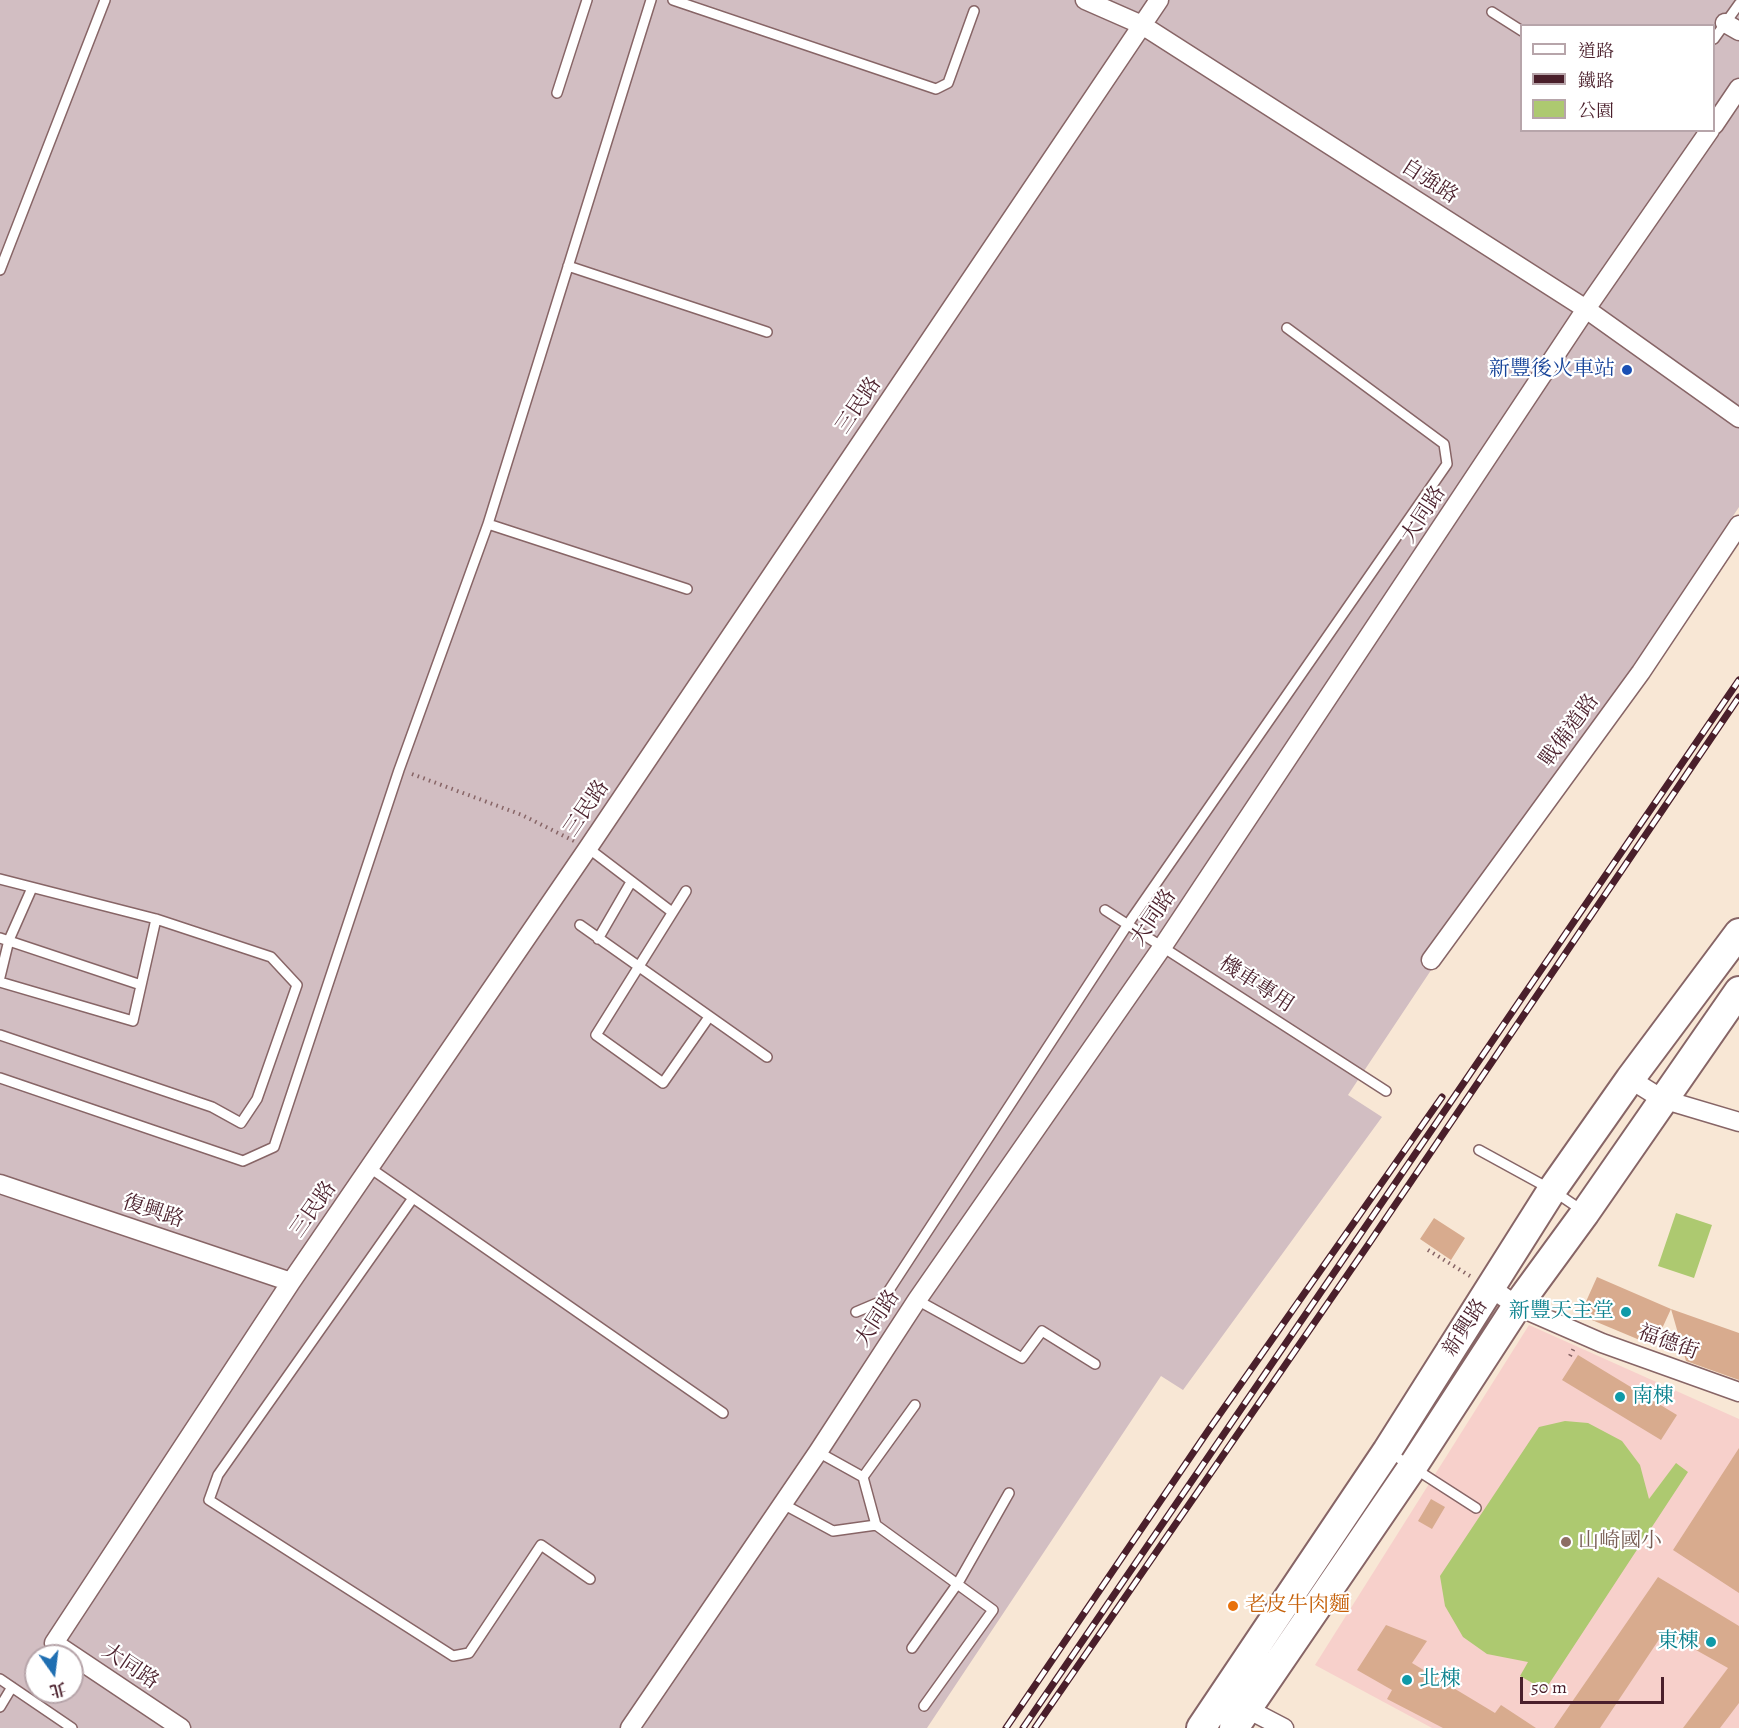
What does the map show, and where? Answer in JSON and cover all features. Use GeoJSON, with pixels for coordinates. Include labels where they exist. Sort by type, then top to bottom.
{"type":"FeatureCollection","features":[{"type":"Feature","properties":{"kind":"main road","name":"新興路"},"geometry":{"type":"LineString","coordinates":[[1201,1728],[1222,1693],[1387,1451],[1552,1190],[1630,1079],[1739,933]]}},
{"type":"Feature","properties":{"kind":"main road","name":"新興路"},"geometry":{"type":"LineString","coordinates":[[1240,1719],[1411,1469],[1517,1306],[1585,1213],[1739,991]]}},
{"type":"Feature","properties":{"kind":"street","name":"自強路"},"geometry":{"type":"LineString","coordinates":[[1085,0],[1142,25],[1586,309],[1739,418]]}},
{"type":"Feature","properties":{"kind":"street","name":"三民路"},"geometry":{"type":"LineString","coordinates":[[54,1643],[291,1282],[588,848],[1159,0]]}},
{"type":"Feature","properties":{"kind":"street"},"geometry":{"type":"LineString","coordinates":[[1715,122],[1739,88]]}},
{"type":"Feature","properties":{"kind":"street","name":"大同路"},"geometry":{"type":"LineString","coordinates":[[630,1728],[818,1452],[917,1299],[1162,946],[1586,309],[1709,132]]}},
{"type":"Feature","properties":{"kind":"street","name":"戰備道路"},"geometry":{"type":"LineString","coordinates":[[1431,960],[1641,672],[1739,525]]}},
{"type":"Feature","properties":{"kind":"street"},"geometry":{"type":"LineString","coordinates":[[1630,1079],[1662,1099],[1739,1122]]}},
{"type":"Feature","properties":{"kind":"street","name":"復興路"},"geometry":{"type":"LineString","coordinates":[[0,1184],[291,1282]]}},
{"type":"Feature","properties":{"kind":"street","name":"福德街"},"geometry":{"type":"LineString","coordinates":[[1491,1288],[1517,1306],[1602,1343],[1739,1392]]}},
{"type":"Feature","properties":{"kind":"street","name":"大同路"},"geometry":{"type":"LineString","coordinates":[[54,1643],[181,1728]]}},
{"type":"Feature","properties":{"kind":"street"},"geometry":{"type":"LineString","coordinates":[[1222,1693],[1240,1719],[1284,1728]]}},
{"type":"Feature","properties":{"kind":"lane"},"geometry":{"type":"LineString","coordinates":[[0,270],[105,0]]}},
{"type":"Feature","properties":{"kind":"lane"},"geometry":{"type":"LineString","coordinates":[[557,93],[587,0]]}},
{"type":"Feature","properties":{"kind":"lane"},"geometry":{"type":"LineString","coordinates":[[0,1078],[243,1161],[274,1147],[399,770],[488,524],[651,0]]}},
{"type":"Feature","properties":{"kind":"lane"},"geometry":{"type":"LineString","coordinates":[[673,0],[936,89],[948,83],[975,11]]}},
{"type":"Feature","properties":{"kind":"lane"},"geometry":{"type":"LineString","coordinates":[[1715,38],[1732,27],[1739,4]]}},
{"type":"Feature","properties":{"kind":"lane"},"geometry":{"type":"LineString","coordinates":[[1492,12],[1520,30]]}},
{"type":"Feature","properties":{"kind":"lane"},"geometry":{"type":"LineString","coordinates":[[568,266],[767,332]]}},
{"type":"Feature","properties":{"kind":"lane"},"geometry":{"type":"LineString","coordinates":[[856,1312],[882,1301],[1128,924],[1447,464],[1444,444],[1287,328]]}},
{"type":"Feature","properties":{"kind":"lane"},"geometry":{"type":"LineString","coordinates":[[488,524],[687,589]]}},
{"type":"Feature","properties":{"kind":"lane"},"geometry":{"type":"LineString","coordinates":[[588,848],[672,912]]}},
{"type":"Feature","properties":{"kind":"lane"},"geometry":{"type":"LineString","coordinates":[[0,879],[156,919],[271,957],[297,985],[257,1099],[241,1123],[213,1107],[0,1035]]}},
{"type":"Feature","properties":{"kind":"lane"},"geometry":{"type":"LineString","coordinates":[[598,939],[631,882]]}},
{"type":"Feature","properties":{"kind":"lane"},"geometry":{"type":"LineString","coordinates":[[0,976],[4,939],[32,888]]}},
{"type":"Feature","properties":{"kind":"lane"},"geometry":{"type":"LineString","coordinates":[[686,891],[636,967],[596,1035],[663,1083],[709,1017]]}},
{"type":"Feature","properties":{"kind":"lane","name":"機車專用"},"geometry":{"type":"LineString","coordinates":[[1106,910],[1386,1091]]}},
{"type":"Feature","properties":{"kind":"lane"},"geometry":{"type":"LineString","coordinates":[[0,982],[133,1021],[156,919]]}},
{"type":"Feature","properties":{"kind":"lane"},"geometry":{"type":"LineString","coordinates":[[580,925],[636,967],[767,1057]]}},
{"type":"Feature","properties":{"kind":"lane"},"geometry":{"type":"LineString","coordinates":[[4,939],[141,985]]}},
{"type":"Feature","properties":{"kind":"lane"},"geometry":{"type":"LineString","coordinates":[[1479,1150],[1552,1190],[1585,1213]]}},
{"type":"Feature","properties":{"kind":"lane"},"geometry":{"type":"LineString","coordinates":[[370,1168],[723,1413]]}},
{"type":"Feature","properties":{"kind":"lane"},"geometry":{"type":"LineString","coordinates":[[413,1198],[218,1475],[209,1500],[453,1656],[469,1653],[541,1545],[591,1580]]}},
{"type":"Feature","properties":{"kind":"lane"},"geometry":{"type":"LineString","coordinates":[[917,1299],[1023,1358],[1042,1332],[1095,1364]]}},
{"type":"Feature","properties":{"kind":"lane"},"geometry":{"type":"LineString","coordinates":[[863,1477],[915,1405]]}},
{"type":"Feature","properties":{"kind":"lane"},"geometry":{"type":"LineString","coordinates":[[1387,1451],[1411,1469],[1476,1508]]}},
{"type":"Feature","properties":{"kind":"lane"},"geometry":{"type":"LineString","coordinates":[[818,1452],[863,1477],[876,1525],[993,1610],[924,1706]]}},
{"type":"Feature","properties":{"kind":"lane"},"geometry":{"type":"LineString","coordinates":[[912,1648],[958,1583],[1009,1493]]}},
{"type":"Feature","properties":{"kind":"lane"},"geometry":{"type":"LineString","coordinates":[[783,1504],[833,1531],[876,1525]]}},
{"type":"Feature","properties":{"kind":"lane"},"geometry":{"type":"LineString","coordinates":[[0,1679],[72,1728]]}},
{"type":"Feature","properties":{"kind":"lane"},"geometry":{"type":"LineString","coordinates":[[0,1707],[12,1687]]}},
{"type":"Feature","properties":{"kind":"path"},"geometry":{"type":"LineString","coordinates":[[399,770],[522,815],[588,848]]}},
{"type":"Feature","properties":{"kind":"path"},"geometry":{"type":"LineString","coordinates":[[1428,1250],[1491,1288]]}},
{"type":"Feature","properties":{"kind":"shaded area"},"geometry":{"type":"Polygon","coordinates":[[[0,0],[1739,0],[1739,507],[1348,1095],[1382,1117],[1183,1390],[1161,1376],[927,1728],[0,1728],[0,0]]]}},
{"type":"Feature","properties":{"kind":"shaded area","name":"山崎國小"},"geometry":{"type":"Polygon","coordinates":[[[1529,1325],[1739,1419],[1739,1728],[1432,1728],[1315,1665],[1529,1325]]]}},
{"type":"Feature","properties":{"kind":"green space"},"geometry":{"type":"Polygon","coordinates":[[[1676,1213],[1712,1225],[1694,1278],[1658,1266],[1676,1213]]]}},
{"type":"Feature","properties":{"kind":"green space"},"geometry":{"type":"Polygon","coordinates":[[[1565,1421],[1588,1423],[1622,1441],[1640,1465],[1649,1499],[1676,1463],[1688,1472],[1545,1690],[1520,1676],[1528,1662],[1487,1654],[1463,1637],[1445,1606],[1440,1576],[1539,1427],[1565,1421]]]}},
{"type":"Feature","properties":{"kind":"building"},"geometry":{"type":"Polygon","coordinates":[[[1434,1218],[1465,1238],[1451,1260],[1420,1239],[1434,1218]]]}},
{"type":"Feature","properties":{"kind":"building","name":"新豐天主堂"},"geometry":{"type":"Polygon","coordinates":[[[1597,1277],[1671,1309],[1654,1346],[1580,1315],[1597,1277]]]}},
{"type":"Feature","properties":{"kind":"building"},"geometry":{"type":"Polygon","coordinates":[[[1671,1309],[1739,1333],[1739,1380],[1686,1361],[1671,1309]]]}},
{"type":"Feature","properties":{"kind":"building","name":"南棟"},"geometry":{"type":"Polygon","coordinates":[[[1578,1355],[1677,1415],[1661,1440],[1562,1380],[1578,1355]]]}},
{"type":"Feature","properties":{"kind":"building"},"geometry":{"type":"Polygon","coordinates":[[[1739,1448],[1739,1593],[1673,1550],[1739,1448]]]}},
{"type":"Feature","properties":{"kind":"building"},"geometry":{"type":"Polygon","coordinates":[[[1431,1499],[1445,1507],[1432,1529],[1418,1521],[1431,1499]]]}},
{"type":"Feature","properties":{"kind":"building","name":"東棟"},"geometry":{"type":"Polygon","coordinates":[[[1658,1577],[1739,1626],[1739,1703],[1720,1728],[1683,1728],[1728,1668],[1664,1632],[1600,1728],[1554,1728],[1658,1577]]]}},
{"type":"Feature","properties":{"kind":"building","name":"北棟"},"geometry":{"type":"Polygon","coordinates":[[[1386,1625],[1427,1641],[1412,1663],[1495,1713],[1501,1705],[1536,1728],[1443,1728],[1387,1699],[1392,1690],[1357,1670],[1386,1625]]]}},
{"type":"Feature","properties":{"kind":"railway"},"geometry":{"type":"LineString","coordinates":[[1023,1728],[1739,680]]}},
{"type":"Feature","properties":{"kind":"railway"},"geometry":{"type":"LineString","coordinates":[[1035,1728],[1368,1245],[1739,697]]}},
{"type":"Feature","properties":{"kind":"railway"},"geometry":{"type":"LineString","coordinates":[[1006,1728],[1210,1428],[1442,1097]]}},
{"type":"Feature","properties":{"kind":"place","name":"新豐後火車站"},"geometry":{"type":"Point","coordinates":[1627,370]}},
{"type":"Feature","properties":{"kind":"place","name":"新豐天主堂"},"geometry":{"type":"Point","coordinates":[1626,1312]}},
{"type":"Feature","properties":{"kind":"place","name":"南棟"},"geometry":{"type":"Point","coordinates":[1620,1397]}},
{"type":"Feature","properties":{"kind":"place","name":"山崎國小"},"geometry":{"type":"Point","coordinates":[1566,1542]}},
{"type":"Feature","properties":{"kind":"place","name":"老皮牛肉麵"},"geometry":{"type":"Point","coordinates":[1233,1606]}},
{"type":"Feature","properties":{"kind":"place","name":"東棟"},"geometry":{"type":"Point","coordinates":[1711,1642]}},
{"type":"Feature","properties":{"kind":"place","name":"北棟"},"geometry":{"type":"Point","coordinates":[1407,1680]}}]}
